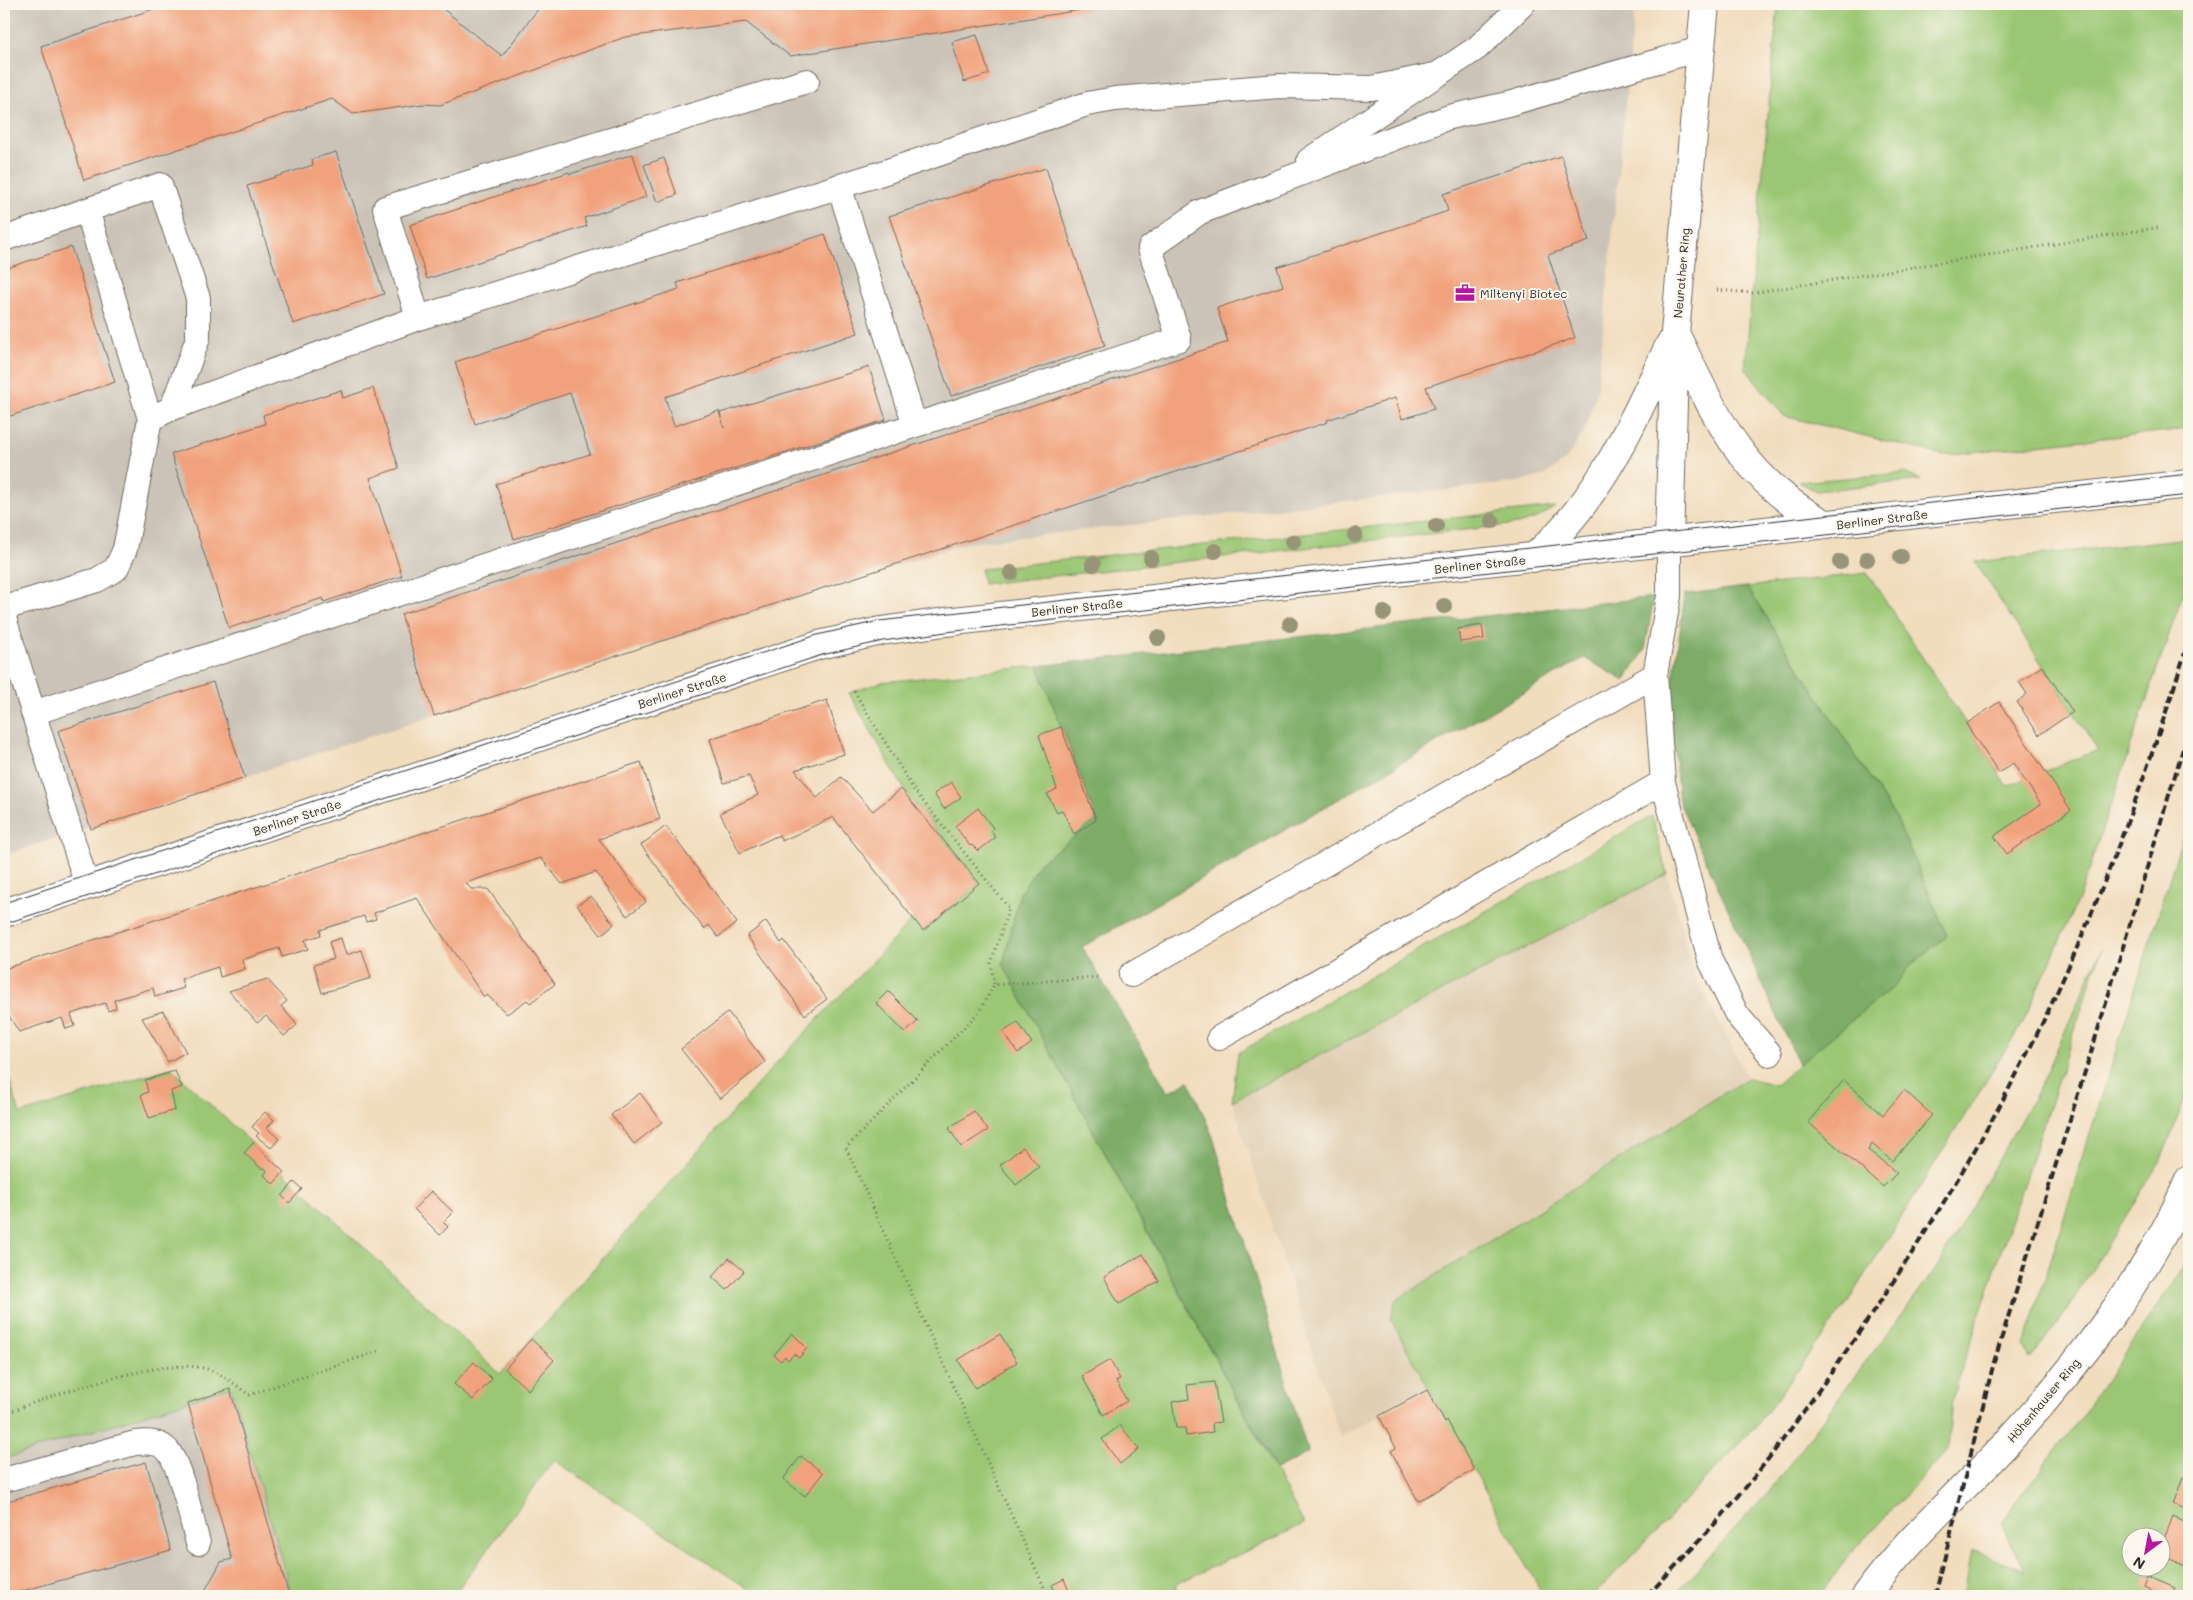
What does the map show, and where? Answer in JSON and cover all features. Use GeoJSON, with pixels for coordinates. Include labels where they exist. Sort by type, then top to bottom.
{"type":"FeatureCollection","features":[{"type":"Feature","properties":{"kind":"main road","name":"Neurather Ring"},"geometry":{"type":"LineString","coordinates":[[1669,542],[1676,334],[1705,4]]}},
{"type":"Feature","properties":{"kind":"main road"},"geometry":{"type":"LineString","coordinates":[[1676,334],[1715,414],[1750,466],[1788,502],[1827,525]]}},
{"type":"Feature","properties":{"kind":"main road"},"geometry":{"type":"LineString","coordinates":[[1533,558],[1575,515],[1601,481],[1616,456],[1676,334]]}},
{"type":"Feature","properties":{"kind":"main road","name":"Berliner Straße"},"geometry":{"type":"LineString","coordinates":[[4,913],[810,648],[872,633],[955,621],[2189,484]]}},
{"type":"Feature","properties":{"kind":"main road","name":"Höhenhauser Ring"},"geometry":{"type":"LineString","coordinates":[[1866,1596],[1913,1541],[2005,1444],[2088,1344],[2152,1255],[2189,1180]]}},
{"type":"Feature","properties":{"kind":"lane"},"geometry":{"type":"LineString","coordinates":[[1272,184],[1477,48],[1523,4]]}},
{"type":"Feature","properties":{"kind":"lane"},"geometry":{"type":"LineString","coordinates":[[33,713],[1180,339],[1150,248],[1200,212],[1449,117],[1508,104],[1700,49]]}},
{"type":"Feature","properties":{"kind":"lane"},"geometry":{"type":"LineString","coordinates":[[150,418],[172,408],[418,318],[839,186],[1087,104],[1116,99],[1280,86],[1372,88],[1439,74]]}},
{"type":"Feature","properties":{"kind":"lane"},"geometry":{"type":"LineString","coordinates":[[418,318],[385,208],[807,81]]}},
{"type":"Feature","properties":{"kind":"lane"},"geometry":{"type":"LineString","coordinates":[[4,238],[160,185],[198,298],[198,338],[172,408]]}},
{"type":"Feature","properties":{"kind":"lane"},"geometry":{"type":"LineString","coordinates":[[839,186],[915,425]]}},
{"type":"Feature","properties":{"kind":"lane"},"geometry":{"type":"LineString","coordinates":[[4,608],[97,580],[116,569],[125,549],[150,418],[87,210]]}},
{"type":"Feature","properties":{"kind":"lane"},"geometry":{"type":"LineString","coordinates":[[1669,542],[1668,596],[1655,675],[1663,782],[1710,960],[1737,1015],[1770,1054]]}},
{"type":"Feature","properties":{"kind":"lane"},"geometry":{"type":"LineString","coordinates":[[4,618],[86,886]]}},
{"type":"Feature","properties":{"kind":"lane"},"geometry":{"type":"LineString","coordinates":[[1131,974],[1655,675]]}},
{"type":"Feature","properties":{"kind":"lane"},"geometry":{"type":"LineString","coordinates":[[1219,1038],[1663,782]]}},
{"type":"Feature","properties":{"kind":"lane"},"geometry":{"type":"LineString","coordinates":[[4,1480],[135,1443],[150,1442],[165,1447],[175,1459],[198,1543]]}},
{"type":"Feature","properties":{"kind":"path"},"geometry":{"type":"LineString","coordinates":[[1680,286],[1752,293],[2161,227]]}},
{"type":"Feature","properties":{"kind":"path"},"geometry":{"type":"LineString","coordinates":[[854,692],[914,790],[1009,908],[991,963],[994,985],[979,1012],[846,1148],[1048,1596]]}},
{"type":"Feature","properties":{"kind":"path"},"geometry":{"type":"LineString","coordinates":[[994,985],[1131,974]]}},
{"type":"Feature","properties":{"kind":"path"},"geometry":{"type":"LineString","coordinates":[[4,1414],[106,1379],[181,1365],[206,1368],[229,1379],[249,1395],[379,1351]]}},
{"type":"Feature","properties":{"kind":"shaded area"},"geometry":{"type":"Polygon","coordinates":[[[4,4],[1635,4],[1597,391],[1583,433],[1565,461],[1545,475],[1518,482],[967,543],[4,855],[4,4]]]}},
{"type":"Feature","properties":{"kind":"shaded area"},"geometry":{"type":"Polygon","coordinates":[[[1667,874],[1694,974],[1748,1078],[1395,1301],[1392,1320],[1429,1389],[1340,1437],[1232,1101],[1667,874]]]}},
{"type":"Feature","properties":{"kind":"shaded area"},"geometry":{"type":"Polygon","coordinates":[[[232,1387],[292,1596],[4,1596],[4,1459],[232,1387]]]}},
{"type":"Feature","properties":{"kind":"green space"},"geometry":{"type":"Polygon","coordinates":[[[1778,4],[2189,4],[2189,429],[1943,455],[1784,416],[1745,368],[1778,4]]]}},
{"type":"Feature","properties":{"kind":"green space"},"geometry":{"type":"Polygon","coordinates":[[[1904,473],[1921,480],[1817,491],[1798,482],[1904,473]]]}},
{"type":"Feature","properties":{"kind":"green space"},"geometry":{"type":"Polygon","coordinates":[[[1555,507],[1537,518],[1518,524],[983,584],[981,569],[1555,507]]]}},
{"type":"Feature","properties":{"kind":"green space"},"geometry":{"type":"Polygon","coordinates":[[[2189,538],[2189,576],[2078,900],[2024,1020],[1851,1298],[1753,1430],[1593,1596],[1541,1596],[1543,1595],[1391,1320],[1395,1301],[1748,1078],[1776,1085],[1913,963],[1947,936],[1897,820],[1747,587],[1867,573],[2007,786],[2098,750],[1975,562],[2189,538]]]}},
{"type":"Feature","properties":{"kind":"green space"},"geometry":{"type":"Polygon","coordinates":[[[1747,587],[1897,820],[1947,936],[1913,963],[1894,986],[1799,1064],[1679,802],[1670,702],[1685,594],[1747,587]]]}},
{"type":"Feature","properties":{"kind":"green space"},"geometry":{"type":"Polygon","coordinates":[[[1654,597],[1645,650],[1625,681],[1584,658],[1082,947],[1168,1092],[1189,1081],[1213,1137],[1308,1453],[1276,1470],[1003,964],[1020,894],[1039,863],[1097,820],[1038,666],[1654,597]]]}},
{"type":"Feature","properties":{"kind":"green space"},"geometry":{"type":"Polygon","coordinates":[[[1038,666],[1097,820],[1039,863],[1020,894],[1003,964],[1304,1524],[1176,1584],[1176,1596],[759,1596],[554,1460],[453,1596],[292,1596],[231,1387],[4,1459],[4,1063],[20,1114],[171,1068],[500,1374],[781,1058],[913,919],[924,931],[979,883],[907,794],[849,693],[882,682],[1038,666]]]}},
{"type":"Feature","properties":{"kind":"green space"},"geometry":{"type":"Polygon","coordinates":[[[1652,816],[1667,874],[1232,1101],[1238,1053],[1652,816]]]}},
{"type":"Feature","properties":{"kind":"green space"},"geometry":{"type":"Polygon","coordinates":[[[2189,816],[2189,1088],[2161,1160],[2067,1310],[2030,1359],[2024,1346],[2189,816]]]}},
{"type":"Feature","properties":{"kind":"green space"},"geometry":{"type":"Polygon","coordinates":[[[2102,948],[1952,1398],[1948,1450],[1848,1556],[1820,1596],[1672,1596],[1768,1493],[1937,1267],[2043,1081],[2102,948]]]}},
{"type":"Feature","properties":{"kind":"green space"},"geometry":{"type":"Polygon","coordinates":[[[2189,1260],[2189,1596],[1963,1596],[1971,1549],[2024,1571],[2001,1522],[2086,1410],[2189,1260]]]}},
{"type":"Feature","properties":{"kind":"building"},"geometry":{"type":"Polygon","coordinates":[[[169,4],[437,4],[502,56],[542,4],[1113,5],[790,56],[746,22],[625,37],[440,105],[423,104],[353,114],[332,99],[84,180],[41,46],[169,4]]]}},
{"type":"Feature","properties":{"kind":"building"},"geometry":{"type":"Polygon","coordinates":[[[977,35],[989,74],[964,82],[952,42],[977,35]]]}},
{"type":"Feature","properties":{"kind":"building"},"geometry":{"type":"Polygon","coordinates":[[[336,152],[384,294],[293,324],[247,186],[313,165],[312,159],[336,152]]]}},
{"type":"Feature","properties":{"kind":"building"},"geometry":{"type":"Polygon","coordinates":[[[633,154],[646,197],[584,218],[587,226],[427,279],[410,225],[569,172],[570,174],[633,154]]]}},
{"type":"Feature","properties":{"kind":"building"},"geometry":{"type":"Polygon","coordinates":[[[1561,156],[1589,241],[1548,255],[1575,338],[1426,387],[1434,409],[1402,419],[1395,398],[1327,420],[1328,422],[434,716],[401,614],[1228,342],[1217,308],[1283,286],[1277,267],[1448,211],[1443,194],[1561,156]]]}},
{"type":"Feature","properties":{"kind":"building"},"geometry":{"type":"Polygon","coordinates":[[[664,158],[677,195],[657,202],[644,165],[664,158]]]}},
{"type":"Feature","properties":{"kind":"building"},"geometry":{"type":"Polygon","coordinates":[[[1046,168],[1105,346],[951,396],[889,216],[1046,168]]]}},
{"type":"Feature","properties":{"kind":"building"},"geometry":{"type":"Polygon","coordinates":[[[825,234],[858,333],[665,397],[674,426],[719,411],[724,428],[720,413],[869,367],[886,420],[514,539],[496,484],[590,454],[570,393],[475,424],[455,362],[679,289],[677,283],[825,234]]]}},
{"type":"Feature","properties":{"kind":"building"},"geometry":{"type":"Polygon","coordinates":[[[71,247],[115,382],[4,418],[4,269],[71,247]]]}},
{"type":"Feature","properties":{"kind":"building"},"geometry":{"type":"Polygon","coordinates":[[[373,388],[399,468],[370,478],[402,576],[324,602],[323,598],[229,628],[171,454],[265,424],[263,415],[341,390],[343,398],[373,388]]]}},
{"type":"Feature","properties":{"kind":"building"},"geometry":{"type":"Polygon","coordinates":[[[1482,625],[1484,639],[1460,642],[1458,629],[1482,625]]]}},
{"type":"Feature","properties":{"kind":"building"},"geometry":{"type":"Polygon","coordinates":[[[2042,666],[2073,712],[2039,735],[2017,702],[2027,694],[2019,682],[2042,666]]]}},
{"type":"Feature","properties":{"kind":"building"},"geometry":{"type":"Polygon","coordinates":[[[213,682],[245,778],[91,829],[58,731],[213,682]]]}},
{"type":"Feature","properties":{"kind":"building"},"geometry":{"type":"Polygon","coordinates":[[[827,700],[844,754],[795,770],[817,798],[841,777],[873,811],[901,789],[979,883],[923,931],[833,817],[782,841],[779,835],[740,853],[720,813],[758,795],[749,776],[724,783],[710,739],[827,700]]]}},
{"type":"Feature","properties":{"kind":"building"},"geometry":{"type":"Polygon","coordinates":[[[1999,702],[2071,810],[2007,854],[1994,836],[2041,804],[2013,763],[1999,773],[1966,724],[1999,702]]]}},
{"type":"Feature","properties":{"kind":"building"},"geometry":{"type":"Polygon","coordinates":[[[1061,727],[1096,820],[1074,834],[1062,810],[1057,812],[1047,794],[1057,789],[1039,735],[1061,727]]]}},
{"type":"Feature","properties":{"kind":"building"},"geometry":{"type":"Polygon","coordinates":[[[641,762],[660,819],[599,839],[646,902],[627,916],[596,872],[562,884],[541,858],[466,883],[471,889],[488,889],[555,984],[530,1003],[527,1000],[507,1014],[487,995],[484,997],[417,898],[374,913],[376,919],[366,922],[364,916],[320,930],[321,935],[305,940],[308,949],[282,957],[279,948],[242,960],[245,969],[220,977],[218,967],[181,979],[184,988],[155,997],[153,988],[114,1000],[116,1008],[108,1011],[105,1003],[71,1014],[75,1026],[66,1029],[62,1018],[19,1032],[4,1008],[4,969],[641,762]]]}},
{"type":"Feature","properties":{"kind":"building"},"geometry":{"type":"Polygon","coordinates":[[[951,782],[961,797],[944,809],[934,794],[951,782]]]}},
{"type":"Feature","properties":{"kind":"building"},"geometry":{"type":"Polygon","coordinates":[[[978,808],[993,828],[991,830],[995,838],[978,851],[972,845],[970,846],[955,826],[978,808]]]}},
{"type":"Feature","properties":{"kind":"building"},"geometry":{"type":"Polygon","coordinates":[[[666,826],[737,923],[718,937],[709,925],[704,929],[641,845],[666,826]]]}},
{"type":"Feature","properties":{"kind":"building"},"geometry":{"type":"Polygon","coordinates":[[[591,896],[614,924],[601,935],[577,905],[591,896]]]}},
{"type":"Feature","properties":{"kind":"building"},"geometry":{"type":"Polygon","coordinates":[[[766,921],[781,943],[784,940],[827,999],[805,1015],[747,936],[766,921]]]}},
{"type":"Feature","properties":{"kind":"building"},"geometry":{"type":"Polygon","coordinates":[[[341,938],[346,955],[362,950],[371,978],[322,993],[314,965],[334,959],[329,942],[341,938]]]}},
{"type":"Feature","properties":{"kind":"building"},"geometry":{"type":"Polygon","coordinates":[[[267,979],[287,1001],[281,1006],[297,1025],[284,1036],[266,1016],[257,1023],[229,991],[267,979]]]}},
{"type":"Feature","properties":{"kind":"building"},"geometry":{"type":"Polygon","coordinates":[[[888,991],[918,1021],[905,1033],[876,1003],[888,991]]]}},
{"type":"Feature","properties":{"kind":"building"},"geometry":{"type":"Polygon","coordinates":[[[163,1011],[186,1052],[168,1062],[142,1018],[163,1011]]]}},
{"type":"Feature","properties":{"kind":"building"},"geometry":{"type":"Polygon","coordinates":[[[728,1012],[765,1062],[720,1099],[681,1049],[728,1012]]]}},
{"type":"Feature","properties":{"kind":"building"},"geometry":{"type":"Polygon","coordinates":[[[1018,1022],[1032,1043],[1018,1053],[1003,1032],[1018,1022]]]}},
{"type":"Feature","properties":{"kind":"building"},"geometry":{"type":"Polygon","coordinates":[[[175,1071],[182,1087],[171,1091],[175,1110],[149,1118],[141,1095],[148,1092],[145,1080],[175,1071]]]}},
{"type":"Feature","properties":{"kind":"building"},"geometry":{"type":"Polygon","coordinates":[[[1844,1080],[1883,1115],[1904,1090],[1932,1115],[1892,1161],[1872,1144],[1868,1150],[1897,1173],[1883,1187],[1808,1122],[1844,1080]]]}},
{"type":"Feature","properties":{"kind":"building"},"geometry":{"type":"Polygon","coordinates":[[[640,1093],[662,1122],[634,1144],[611,1115],[640,1093]]]}},
{"type":"Feature","properties":{"kind":"building"},"geometry":{"type":"Polygon","coordinates":[[[974,1111],[988,1130],[961,1147],[949,1128],[974,1111]]]}},
{"type":"Feature","properties":{"kind":"building"},"geometry":{"type":"Polygon","coordinates":[[[265,1112],[274,1120],[267,1128],[279,1139],[271,1148],[256,1136],[259,1133],[252,1127],[265,1112]]]}},
{"type":"Feature","properties":{"kind":"building"},"geometry":{"type":"Polygon","coordinates":[[[253,1143],[284,1172],[273,1184],[264,1175],[267,1171],[264,1167],[262,1169],[244,1153],[253,1143]]]}},
{"type":"Feature","properties":{"kind":"building"},"geometry":{"type":"Polygon","coordinates":[[[1023,1147],[1039,1167],[1016,1185],[1000,1165],[1023,1147]]]}},
{"type":"Feature","properties":{"kind":"building"},"geometry":{"type":"Polygon","coordinates":[[[294,1182],[302,1189],[289,1203],[282,1196],[294,1182]]]}},
{"type":"Feature","properties":{"kind":"building"},"geometry":{"type":"Polygon","coordinates":[[[431,1191],[453,1212],[443,1222],[448,1227],[440,1235],[414,1209],[431,1191]]]}},
{"type":"Feature","properties":{"kind":"building"},"geometry":{"type":"Polygon","coordinates":[[[1143,1254],[1159,1281],[1119,1304],[1104,1277],[1143,1254]]]}},
{"type":"Feature","properties":{"kind":"building"},"geometry":{"type":"Polygon","coordinates":[[[729,1258],[744,1271],[727,1290],[712,1277],[729,1258]]]}},
{"type":"Feature","properties":{"kind":"building"},"geometry":{"type":"Polygon","coordinates":[[[792,1333],[807,1348],[799,1358],[794,1354],[788,1360],[785,1356],[781,1361],[774,1355],[792,1333]]]}},
{"type":"Feature","properties":{"kind":"building"},"geometry":{"type":"Polygon","coordinates":[[[1000,1334],[1017,1362],[975,1388],[958,1360],[1000,1334]]]}},
{"type":"Feature","properties":{"kind":"building"},"geometry":{"type":"Polygon","coordinates":[[[531,1339],[554,1360],[528,1390],[505,1369],[531,1339]]]}},
{"type":"Feature","properties":{"kind":"building"},"geometry":{"type":"Polygon","coordinates":[[[1110,1360],[1120,1379],[1116,1381],[1127,1401],[1103,1415],[1082,1376],[1110,1360]]]}},
{"type":"Feature","properties":{"kind":"building"},"geometry":{"type":"Polygon","coordinates":[[[474,1362],[492,1379],[473,1400],[454,1384],[474,1362]]]}},
{"type":"Feature","properties":{"kind":"building"},"geometry":{"type":"Polygon","coordinates":[[[1214,1382],[1221,1422],[1212,1423],[1213,1432],[1186,1436],[1185,1428],[1176,1428],[1172,1402],[1189,1399],[1187,1385],[1214,1382]]]}},
{"type":"Feature","properties":{"kind":"building"},"geometry":{"type":"Polygon","coordinates":[[[230,1389],[289,1596],[202,1596],[221,1562],[232,1559],[188,1403],[230,1389]]]}},
{"type":"Feature","properties":{"kind":"building"},"geometry":{"type":"Polygon","coordinates":[[[1427,1390],[1445,1422],[1447,1420],[1474,1470],[1418,1501],[1391,1451],[1396,1448],[1379,1416],[1427,1390]]]}},
{"type":"Feature","properties":{"kind":"building"},"geometry":{"type":"Polygon","coordinates":[[[1120,1425],[1139,1449],[1120,1464],[1102,1439],[1120,1425]]]}},
{"type":"Feature","properties":{"kind":"building"},"geometry":{"type":"Polygon","coordinates":[[[801,1456],[823,1473],[805,1496],[783,1479],[801,1456]]]}},
{"type":"Feature","properties":{"kind":"building"},"geometry":{"type":"Polygon","coordinates":[[[146,1462],[171,1550],[4,1596],[4,1502],[146,1462]]]}},
{"type":"Feature","properties":{"kind":"building"},"geometry":{"type":"Polygon","coordinates":[[[2183,1478],[2189,1480],[2189,1510],[2173,1504],[2183,1478]]]}},
{"type":"Feature","properties":{"kind":"building"},"geometry":{"type":"Polygon","coordinates":[[[2173,1517],[2189,1524],[2189,1567],[2170,1559],[2170,1528],[2168,1528],[2173,1517]]]}},
{"type":"Feature","properties":{"kind":"building"},"geometry":{"type":"Polygon","coordinates":[[[2146,1578],[2152,1578],[2175,1588],[2171,1596],[2148,1596],[2151,1590],[2143,1586],[2146,1578]]]}},
{"type":"Feature","properties":{"kind":"building"},"geometry":{"type":"Polygon","coordinates":[[[1064,1579],[1071,1596],[1057,1596],[1052,1585],[1064,1579]]]}},
{"type":"Feature","properties":{"kind":"tram line"},"geometry":{"type":"LineString","coordinates":[[4,903],[817,635],[879,621],[2189,474]]}},
{"type":"Feature","properties":{"kind":"tram line"},"geometry":{"type":"LineString","coordinates":[[4,924],[822,655],[883,641],[946,632],[2189,495]]}},
{"type":"Feature","properties":{"kind":"railway"},"geometry":{"type":"LineString","coordinates":[[1647,1596],[1726,1511],[1805,1409],[1869,1318],[1921,1239],[1994,1117],[2058,990],[2113,861],[2145,773],[2189,640]]}},
{"type":"Feature","properties":{"kind":"railway"},"geometry":{"type":"LineString","coordinates":[[1935,1596],[1994,1362],[2093,1046],[2189,729]]}},
{"type":"Feature","properties":{"kind":"place","name":"Miltenyi Biotec"},"geometry":{"type":"Point","coordinates":[1465,293]}}]}
